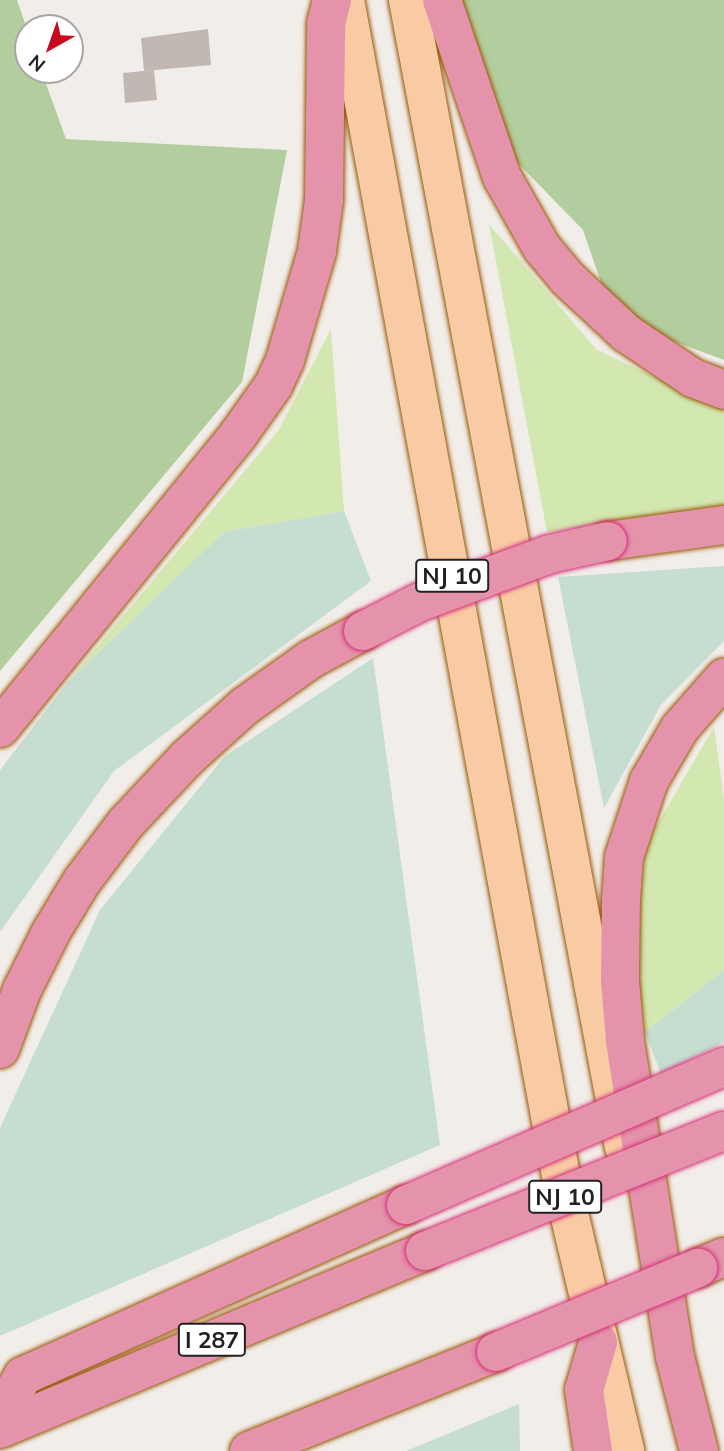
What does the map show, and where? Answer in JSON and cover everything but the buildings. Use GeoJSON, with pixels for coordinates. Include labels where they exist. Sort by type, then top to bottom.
{"type":"FeatureCollection","features":[{"type":"Feature","properties":{"kind":"highway"},"geometry":{"type":"LineString","coordinates":[[0,728],[238,435],[273,386],[285,360],[317,251],[324,200],[326,24],[332,0]]}},
{"type":"Feature","properties":{"kind":"highway"},"geometry":{"type":"LineString","coordinates":[[442,0],[510,195],[542,248],[591,300],[659,357],[693,378],[724,390]]}},
{"type":"Feature","properties":{"kind":"highway"},"geometry":{"type":"LineString","coordinates":[[591,300],[671,347],[724,365]]}},
{"type":"Feature","properties":{"kind":"highway"},"geometry":{"type":"LineString","coordinates":[[0,1049],[22,990],[51,932],[82,881],[126,823],[187,758],[245,706],[311,659],[421,602],[550,554],[608,541],[724,525]]}},
{"type":"Feature","properties":{"kind":"highway"},"geometry":{"type":"LineString","coordinates":[[675,1357],[625,1040],[620,980],[624,857],[649,781],[680,728],[724,678]]}},
{"type":"Feature","properties":{"kind":"highway"},"geometry":{"type":"LineString","coordinates":[[0,1416],[23,1376],[724,1067]]}},
{"type":"Feature","properties":{"kind":"highway","name":"I 287"},"geometry":{"type":"LineString","coordinates":[[0,1429],[425,1251],[724,1131]]}},
{"type":"Feature","properties":{"kind":"highway"},"geometry":{"type":"LineString","coordinates":[[249,1451],[715,1263]]}},
{"type":"Feature","properties":{"kind":"highway"},"geometry":{"type":"LineString","coordinates":[[593,1451],[584,1390],[598,1342]]}},
{"type":"Feature","properties":{"kind":"highway","name":"NJ 10"},"geometry":{"type":"LineString","coordinates":[[675,1357],[699,1451]]}},
{"type":"Feature","properties":{"kind":"main road","name":"NJ 10"},"geometry":{"type":"LineString","coordinates":[[345,0],[564,1192],[625,1451]]}},
{"type":"Feature","properties":{"kind":"main road","name":"NJ 10"},"geometry":{"type":"LineString","coordinates":[[408,0],[614,1101],[675,1357]]}},
{"type":"Feature","properties":{"kind":"green space"},"geometry":{"type":"Polygon","coordinates":[[[0,0],[17,0],[22,14],[14,14],[14,84],[46,84],[66,139],[287,150],[242,382],[0,671],[0,0]]]}},
{"type":"Feature","properties":{"kind":"green space"},"geometry":{"type":"Polygon","coordinates":[[[460,0],[724,0],[724,360],[665,338],[606,297],[583,230],[505,150],[460,0]]]}},
{"type":"Feature","properties":{"kind":"green space"},"geometry":{"type":"Polygon","coordinates":[[[489,224],[597,350],[724,409],[724,506],[547,532],[489,224]]]}},
{"type":"Feature","properties":{"kind":"green space"},"geometry":{"type":"Polygon","coordinates":[[[331,329],[344,511],[224,532],[67,683],[278,431],[331,329]]]}},
{"type":"Feature","properties":{"kind":"green space"},"geometry":{"type":"Polygon","coordinates":[[[344,511],[371,581],[114,771],[0,932],[0,770],[67,683],[224,532],[344,511]]]}},
{"type":"Feature","properties":{"kind":"green space"},"geometry":{"type":"Polygon","coordinates":[[[724,566],[724,641],[661,705],[604,808],[558,577],[724,566]]]}},
{"type":"Feature","properties":{"kind":"green space"},"geometry":{"type":"Polygon","coordinates":[[[373,658],[440,1145],[0,1336],[0,1128],[100,910],[225,756],[373,658]]]}},
{"type":"Feature","properties":{"kind":"green space"},"geometry":{"type":"Polygon","coordinates":[[[714,727],[724,799],[724,970],[645,1032],[634,952],[647,842],[714,727]]]}},
{"type":"Feature","properties":{"kind":"green space"},"geometry":{"type":"Polygon","coordinates":[[[724,970],[724,1042],[661,1074],[645,1032],[724,970]]]}},
{"type":"Feature","properties":{"kind":"green space"},"geometry":{"type":"Polygon","coordinates":[[[519,1404],[520,1451],[406,1451],[519,1404]]]}}]}
